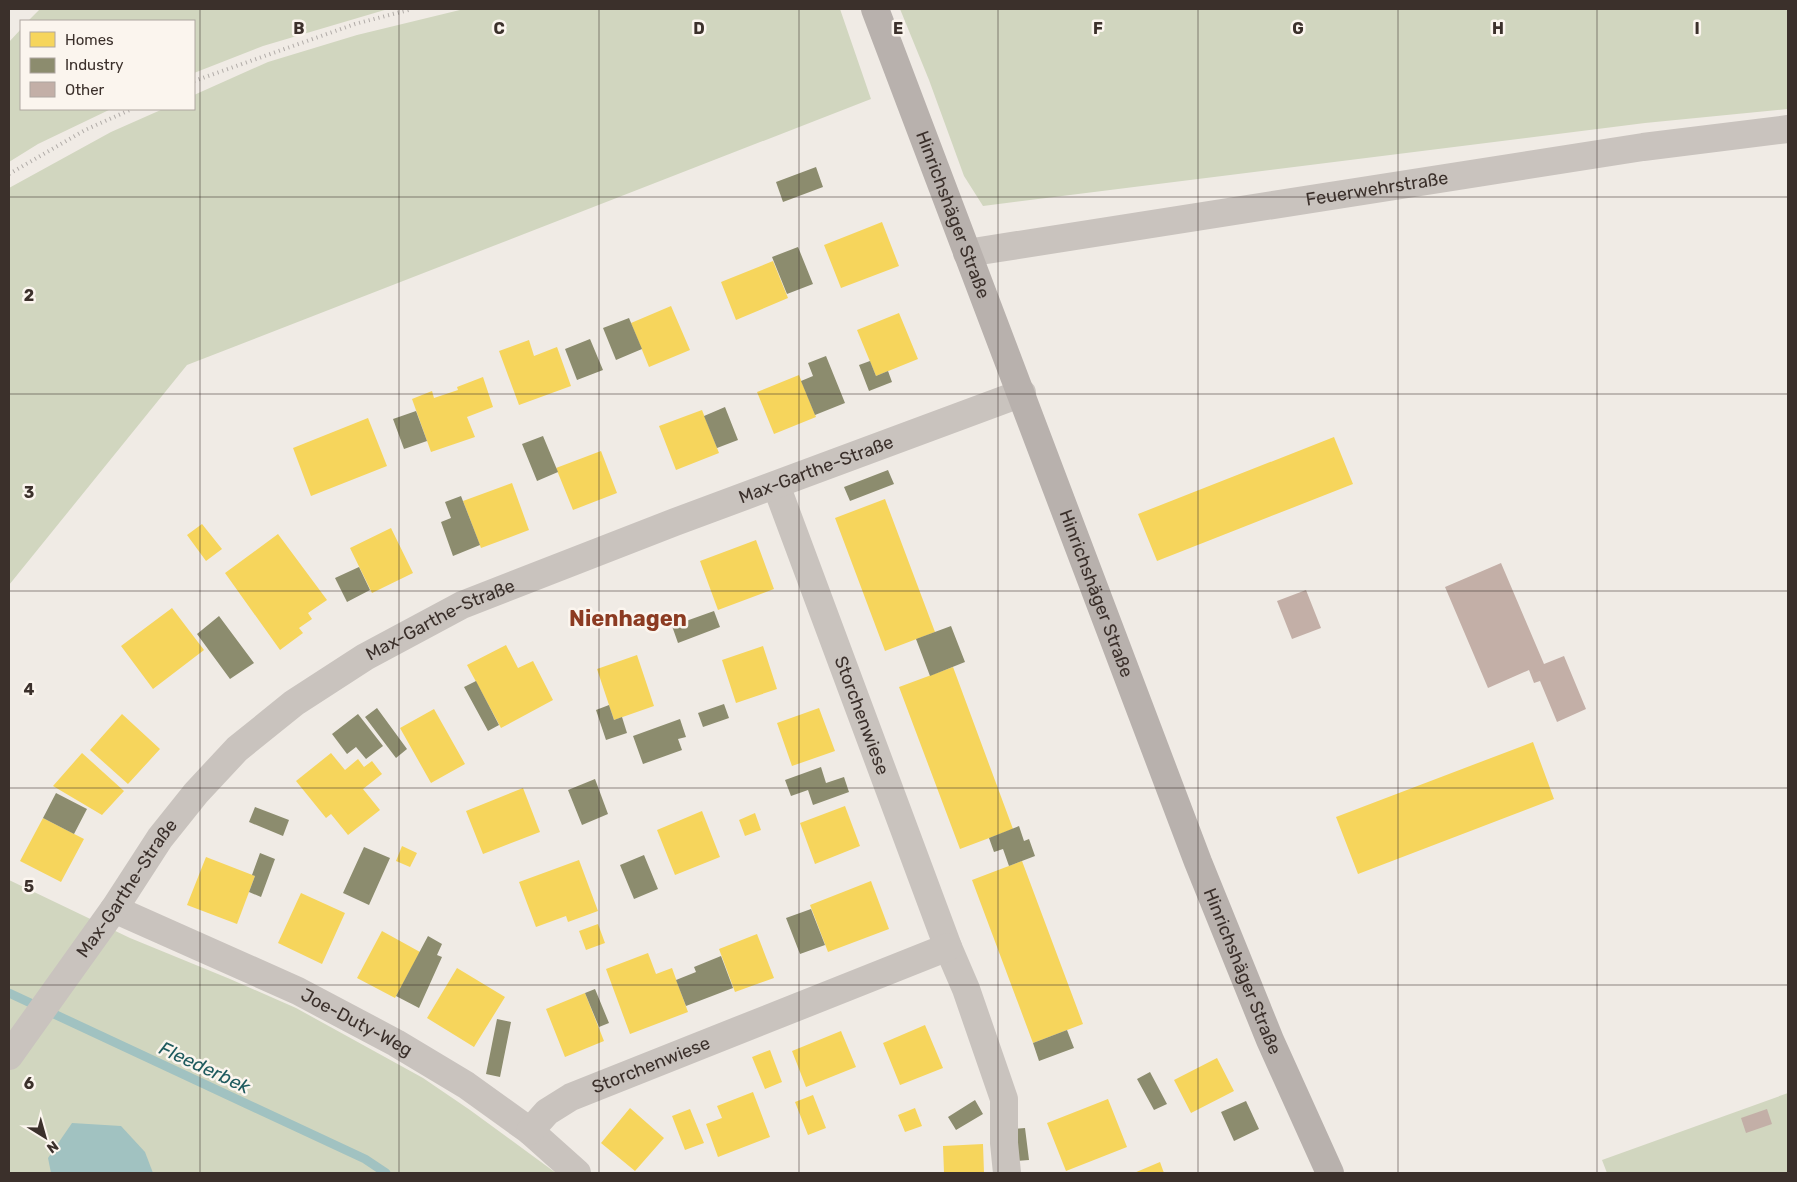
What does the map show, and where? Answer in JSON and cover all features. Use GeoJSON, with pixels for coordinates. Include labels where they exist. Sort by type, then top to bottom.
{"type":"FeatureCollection","features":[{"type":"Feature","properties":{"kind":"main road","name":"Hinrichshäger Straße"},"geometry":{"type":"LineString","coordinates":[[875,9],[1198,862],[1270,1040],[1330,1173]]}},
{"type":"Feature","properties":{"kind":"street","name":"Feuerwehrstraße"},"geometry":{"type":"LineString","coordinates":[[967,253],[1644,148],[1788,128]]}},
{"type":"Feature","properties":{"kind":"street","name":"Max-Garthe-Straße"},"geometry":{"type":"LineString","coordinates":[[9,1056],[114,909],[160,838],[196,793],[237,748],[294,703],[365,657],[462,605],[675,522],[1022,393]]}},
{"type":"Feature","properties":{"kind":"street","name":"Storchenwiese"},"geometry":{"type":"LineString","coordinates":[[776,485],[948,947],[966,989],[1004,1099],[1004,1143],[1007,1173]]}},
{"type":"Feature","properties":{"kind":"street","name":"Joe-Duty-Weg"},"geometry":{"type":"LineString","coordinates":[[114,909],[298,991],[396,1043],[466,1085],[530,1131],[576,1173]]}},
{"type":"Feature","properties":{"kind":"street","name":"Storchenwiese"},"geometry":{"type":"LineString","coordinates":[[530,1131],[547,1112],[571,1097],[948,947]]}},
{"type":"Feature","properties":{"kind":"green space"},"geometry":{"type":"Polygon","coordinates":[[[40,9],[388,9],[263,46],[195,73],[195,20],[29,20],[40,9]]]}},
{"type":"Feature","properties":{"kind":"green space"},"geometry":{"type":"Polygon","coordinates":[[[464,9],[840,9],[871,99],[187,365],[9,585],[9,188],[111,132],[161,110],[195,110],[195,95],[268,62],[357,35],[464,9]]]}},
{"type":"Feature","properties":{"kind":"green space"},"geometry":{"type":"Polygon","coordinates":[[[900,9],[1788,9],[1788,109],[1645,123],[983,206],[964,176],[929,80],[900,9]]]}},
{"type":"Feature","properties":{"kind":"green space"},"geometry":{"type":"Polygon","coordinates":[[[20,30],[20,110],[109,110],[38,144],[9,162],[9,42],[20,30]]]}},
{"type":"Feature","properties":{"kind":"green space"},"geometry":{"type":"Polygon","coordinates":[[[9,880],[130,938],[296,1008],[423,1078],[556,1173],[9,1173],[9,880]]]}},
{"type":"Feature","properties":{"kind":"green space"},"geometry":{"type":"Polygon","coordinates":[[[1788,1093],[1788,1173],[1607,1173],[1602,1160],[1788,1093]]]}},
{"type":"Feature","properties":{"kind":"water"},"geometry":{"type":"Polygon","coordinates":[[[72,1123],[121,1126],[145,1152],[153,1173],[51,1173],[48,1158],[72,1123]]]}},
{"type":"Feature","properties":{"kind":"building: Homes"},"geometry":{"type":"Polygon","coordinates":[[[882,222],[899,266],[841,288],[824,245],[882,222]]]}},
{"type":"Feature","properties":{"kind":"building: Homes"},"geometry":{"type":"Polygon","coordinates":[[[773,261],[788,298],[736,320],[721,282],[773,261]]]}},
{"type":"Feature","properties":{"kind":"building: Homes"},"geometry":{"type":"Polygon","coordinates":[[[671,306],[690,350],[649,367],[631,323],[671,306]]]}},
{"type":"Feature","properties":{"kind":"building: Homes"},"geometry":{"type":"Polygon","coordinates":[[[899,313],[918,359],[876,376],[857,330],[899,313]]]}},
{"type":"Feature","properties":{"kind":"building: Homes"},"geometry":{"type":"Polygon","coordinates":[[[529,340],[534,356],[557,347],[571,386],[519,405],[499,351],[529,340]]]}},
{"type":"Feature","properties":{"kind":"building: Homes"},"geometry":{"type":"Polygon","coordinates":[[[799,375],[816,417],[774,434],[757,392],[799,375]]]}},
{"type":"Feature","properties":{"kind":"building: Homes"},"geometry":{"type":"Polygon","coordinates":[[[483,377],[493,407],[467,417],[475,437],[431,452],[412,399],[432,391],[434,398],[458,390],[457,387],[483,377]]]}},
{"type":"Feature","properties":{"kind":"building: Homes"},"geometry":{"type":"Polygon","coordinates":[[[702,410],[719,453],[676,470],[659,426],[702,410]]]}},
{"type":"Feature","properties":{"kind":"building: Homes"},"geometry":{"type":"Polygon","coordinates":[[[368,418],[387,466],[311,496],[293,448],[368,418]]]}},
{"type":"Feature","properties":{"kind":"building: Homes"},"geometry":{"type":"Polygon","coordinates":[[[1334,437],[1353,484],[1157,561],[1138,514],[1334,437]]]}},
{"type":"Feature","properties":{"kind":"building: Homes"},"geometry":{"type":"Polygon","coordinates":[[[601,451],[617,493],[573,510],[556,468],[601,451]]]}},
{"type":"Feature","properties":{"kind":"building: Homes"},"geometry":{"type":"Polygon","coordinates":[[[512,483],[529,530],[481,548],[463,501],[512,483]]]}},
{"type":"Feature","properties":{"kind":"building: Homes"},"geometry":{"type":"Polygon","coordinates":[[[885,499],[935,632],[885,651],[835,518],[885,499]]]}},
{"type":"Feature","properties":{"kind":"building: Homes"},"geometry":{"type":"Polygon","coordinates":[[[202,524],[222,549],[206,561],[187,535],[202,524]]]}},
{"type":"Feature","properties":{"kind":"building: Homes"},"geometry":{"type":"Polygon","coordinates":[[[391,528],[413,573],[372,593],[350,548],[391,528]]]}},
{"type":"Feature","properties":{"kind":"building: Homes"},"geometry":{"type":"Polygon","coordinates":[[[278,534],[327,600],[308,613],[312,619],[299,628],[303,633],[280,650],[225,573],[278,534]]]}},
{"type":"Feature","properties":{"kind":"building: Homes"},"geometry":{"type":"Polygon","coordinates":[[[756,540],[774,589],[718,610],[700,561],[756,540]]]}},
{"type":"Feature","properties":{"kind":"building: Homes"},"geometry":{"type":"Polygon","coordinates":[[[172,608],[204,650],[153,689],[121,646],[172,608]]]}},
{"type":"Feature","properties":{"kind":"building: Homes"},"geometry":{"type":"Polygon","coordinates":[[[506,645],[518,668],[533,661],[553,700],[501,728],[467,665],[506,645]]]}},
{"type":"Feature","properties":{"kind":"building: Homes"},"geometry":{"type":"Polygon","coordinates":[[[763,646],[777,689],[736,703],[722,660],[763,646]]]}},
{"type":"Feature","properties":{"kind":"building: Homes"},"geometry":{"type":"Polygon","coordinates":[[[637,655],[654,706],[614,720],[597,669],[637,655]]]}},
{"type":"Feature","properties":{"kind":"building: Homes"},"geometry":{"type":"Polygon","coordinates":[[[953,667],[1013,829],[960,849],[899,687],[953,667]]]}},
{"type":"Feature","properties":{"kind":"building: Homes"},"geometry":{"type":"Polygon","coordinates":[[[819,708],[835,751],[792,766],[777,723],[819,708]]]}},
{"type":"Feature","properties":{"kind":"building: Homes"},"geometry":{"type":"Polygon","coordinates":[[[434,709],[465,764],[431,783],[400,728],[434,709]]]}},
{"type":"Feature","properties":{"kind":"building: Homes"},"geometry":{"type":"Polygon","coordinates":[[[122,714],[160,749],[128,784],[90,750],[122,714]]]}},
{"type":"Feature","properties":{"kind":"building: Homes"},"geometry":{"type":"Polygon","coordinates":[[[1533,742],[1554,799],[1358,874],[1336,817],[1533,742]]]}},
{"type":"Feature","properties":{"kind":"building: Homes"},"geometry":{"type":"Polygon","coordinates":[[[82,753],[124,791],[102,815],[53,786],[82,753]]]}},
{"type":"Feature","properties":{"kind":"building: Homes"},"geometry":{"type":"Polygon","coordinates":[[[331,753],[345,770],[358,759],[364,767],[372,761],[382,774],[363,789],[380,810],[348,835],[331,814],[326,818],[296,781],[331,753]]]}},
{"type":"Feature","properties":{"kind":"building: Homes"},"geometry":{"type":"Polygon","coordinates":[[[523,788],[540,832],[483,854],[466,811],[523,788]]]}},
{"type":"Feature","properties":{"kind":"building: Homes"},"geometry":{"type":"Polygon","coordinates":[[[845,806],[860,846],[815,864],[800,823],[845,806]]]}},
{"type":"Feature","properties":{"kind":"building: Homes"},"geometry":{"type":"Polygon","coordinates":[[[702,811],[720,857],[675,875],[657,830],[702,811]]]}},
{"type":"Feature","properties":{"kind":"building: Homes"},"geometry":{"type":"Polygon","coordinates":[[[755,813],[761,830],[745,836],[739,820],[755,813]]]}},
{"type":"Feature","properties":{"kind":"building: Homes"},"geometry":{"type":"Polygon","coordinates":[[[43,818],[84,839],[61,882],[20,861],[43,818]]]}},
{"type":"Feature","properties":{"kind":"building: Homes"},"geometry":{"type":"Polygon","coordinates":[[[402,846],[417,853],[410,867],[396,861],[402,846]]]}},
{"type":"Feature","properties":{"kind":"building: Homes"},"geometry":{"type":"Polygon","coordinates":[[[206,857],[255,876],[237,924],[187,905],[206,857]]]}},
{"type":"Feature","properties":{"kind":"building: Homes"},"geometry":{"type":"Polygon","coordinates":[[[579,860],[598,911],[568,922],[566,916],[536,927],[519,882],[579,860]]]}},
{"type":"Feature","properties":{"kind":"building: Homes"},"geometry":{"type":"Polygon","coordinates":[[[1022,861],[1083,1024],[1033,1043],[972,880],[1022,861]]]}},
{"type":"Feature","properties":{"kind":"building: Homes"},"geometry":{"type":"Polygon","coordinates":[[[871,881],[889,929],[828,952],[810,905],[871,881]]]}},
{"type":"Feature","properties":{"kind":"building: Homes"},"geometry":{"type":"Polygon","coordinates":[[[301,893],[345,913],[322,964],[278,943],[301,893]]]}},
{"type":"Feature","properties":{"kind":"building: Homes"},"geometry":{"type":"Polygon","coordinates":[[[598,924],[605,943],[586,950],[579,931],[598,924]]]}},
{"type":"Feature","properties":{"kind":"building: Homes"},"geometry":{"type":"Polygon","coordinates":[[[382,931],[420,952],[395,998],[357,978],[382,931]]]}},
{"type":"Feature","properties":{"kind":"building: Homes"},"geometry":{"type":"Polygon","coordinates":[[[757,934],[774,978],[735,992],[719,949],[757,934]]]}},
{"type":"Feature","properties":{"kind":"building: Homes"},"geometry":{"type":"Polygon","coordinates":[[[648,953],[656,974],[672,968],[688,1012],[630,1034],[606,969],[648,953]]]}},
{"type":"Feature","properties":{"kind":"building: Homes"},"geometry":{"type":"Polygon","coordinates":[[[457,968],[505,997],[474,1047],[427,1018],[457,968]]]}},
{"type":"Feature","properties":{"kind":"building: Homes"},"geometry":{"type":"Polygon","coordinates":[[[585,993],[604,1041],[565,1057],[546,1009],[585,993]]]}},
{"type":"Feature","properties":{"kind":"building: Homes"},"geometry":{"type":"Polygon","coordinates":[[[925,1025],[943,1068],[900,1085],[883,1043],[925,1025]]]}},
{"type":"Feature","properties":{"kind":"building: Homes"},"geometry":{"type":"Polygon","coordinates":[[[841,1031],[856,1067],[806,1087],[792,1051],[841,1031]]]}},
{"type":"Feature","properties":{"kind":"building: Homes"},"geometry":{"type":"Polygon","coordinates":[[[770,1050],[782,1082],[765,1089],[752,1057],[770,1050]]]}},
{"type":"Feature","properties":{"kind":"building: Homes"},"geometry":{"type":"Polygon","coordinates":[[[1217,1058],[1234,1091],[1191,1113],[1174,1080],[1217,1058]]]}},
{"type":"Feature","properties":{"kind":"building: Homes"},"geometry":{"type":"Polygon","coordinates":[[[753,1092],[770,1137],[718,1157],[706,1124],[722,1118],[717,1106],[753,1092]]]}},
{"type":"Feature","properties":{"kind":"building: Homes"},"geometry":{"type":"Polygon","coordinates":[[[813,1095],[826,1128],[808,1135],[795,1102],[813,1095]]]}},
{"type":"Feature","properties":{"kind":"building: Homes"},"geometry":{"type":"Polygon","coordinates":[[[1108,1099],[1127,1147],[1066,1171],[1047,1123],[1108,1099]]]}},
{"type":"Feature","properties":{"kind":"building: Homes"},"geometry":{"type":"Polygon","coordinates":[[[630,1108],[664,1138],[635,1171],[601,1143],[630,1108]]]}},
{"type":"Feature","properties":{"kind":"building: Homes"},"geometry":{"type":"Polygon","coordinates":[[[915,1108],[922,1126],[905,1132],[898,1115],[915,1108]]]}},
{"type":"Feature","properties":{"kind":"building: Homes"},"geometry":{"type":"Polygon","coordinates":[[[690,1109],[704,1143],[685,1150],[672,1116],[690,1109]]]}},
{"type":"Feature","properties":{"kind":"building: Homes"},"geometry":{"type":"Polygon","coordinates":[[[983,1144],[984,1173],[944,1173],[943,1146],[983,1144]]]}},
{"type":"Feature","properties":{"kind":"building: Homes"},"geometry":{"type":"Polygon","coordinates":[[[1160,1162],[1164,1173],[1134,1173],[1160,1162]]]}},
{"type":"Feature","properties":{"kind":"building: Industry"},"geometry":{"type":"Polygon","coordinates":[[[816,167],[823,187],[783,202],[776,182],[816,167]]]}},
{"type":"Feature","properties":{"kind":"building: Industry"},"geometry":{"type":"Polygon","coordinates":[[[798,247],[813,284],[787,294],[772,257],[798,247]]]}},
{"type":"Feature","properties":{"kind":"building: Industry"},"geometry":{"type":"Polygon","coordinates":[[[629,318],[642,349],[616,360],[603,328],[629,318]]]}},
{"type":"Feature","properties":{"kind":"building: Industry"},"geometry":{"type":"Polygon","coordinates":[[[590,339],[603,370],[577,380],[565,349],[590,339]]]}},
{"type":"Feature","properties":{"kind":"building: Industry"},"geometry":{"type":"Polygon","coordinates":[[[826,356],[845,403],[815,415],[801,381],[813,376],[808,363],[826,356]]]}},
{"type":"Feature","properties":{"kind":"building: Industry"},"geometry":{"type":"Polygon","coordinates":[[[870,361],[876,376],[888,371],[892,382],[869,391],[859,365],[870,361]]]}},
{"type":"Feature","properties":{"kind":"building: Industry"},"geometry":{"type":"Polygon","coordinates":[[[725,407],[738,440],[717,448],[704,416],[725,407]]]}},
{"type":"Feature","properties":{"kind":"building: Industry"},"geometry":{"type":"Polygon","coordinates":[[[416,411],[427,441],[404,449],[393,419],[416,411]]]}},
{"type":"Feature","properties":{"kind":"building: Industry"},"geometry":{"type":"Polygon","coordinates":[[[543,436],[558,472],[537,481],[522,444],[543,436]]]}},
{"type":"Feature","properties":{"kind":"building: Industry"},"geometry":{"type":"Polygon","coordinates":[[[888,470],[894,484],[850,501],[844,487],[888,470]]]}},
{"type":"Feature","properties":{"kind":"building: Industry"},"geometry":{"type":"Polygon","coordinates":[[[461,496],[480,545],[453,556],[441,522],[451,518],[445,502],[461,496]]]}},
{"type":"Feature","properties":{"kind":"building: Industry"},"geometry":{"type":"Polygon","coordinates":[[[359,567],[370,590],[347,602],[335,578],[359,567]]]}},
{"type":"Feature","properties":{"kind":"building: Industry"},"geometry":{"type":"Polygon","coordinates":[[[714,611],[720,627],[678,643],[672,626],[714,611]]]}},
{"type":"Feature","properties":{"kind":"building: Industry"},"geometry":{"type":"Polygon","coordinates":[[[219,616],[254,663],[230,679],[197,634],[219,616]]]}},
{"type":"Feature","properties":{"kind":"building: Industry"},"geometry":{"type":"Polygon","coordinates":[[[951,626],[965,662],[930,676],[916,639],[951,626]]]}},
{"type":"Feature","properties":{"kind":"building: Industry"},"geometry":{"type":"Polygon","coordinates":[[[476,681],[499,725],[488,731],[464,687],[476,681]]]}},
{"type":"Feature","properties":{"kind":"building: Industry"},"geometry":{"type":"Polygon","coordinates":[[[724,704],[729,718],[703,727],[698,713],[724,704]]]}},
{"type":"Feature","properties":{"kind":"building: Industry"},"geometry":{"type":"Polygon","coordinates":[[[609,705],[614,720],[622,717],[627,733],[606,740],[596,710],[609,705]]]}},
{"type":"Feature","properties":{"kind":"building: Industry"},"geometry":{"type":"Polygon","coordinates":[[[377,708],[407,749],[396,758],[365,717],[377,708]]]}},
{"type":"Feature","properties":{"kind":"building: Industry"},"geometry":{"type":"Polygon","coordinates":[[[358,714],[383,746],[366,759],[356,747],[347,754],[332,734],[358,714]]]}},
{"type":"Feature","properties":{"kind":"building: Industry"},"geometry":{"type":"Polygon","coordinates":[[[680,719],[686,737],[678,739],[682,750],[643,764],[633,736],[680,719]]]}},
{"type":"Feature","properties":{"kind":"building: Industry"},"geometry":{"type":"Polygon","coordinates":[[[821,767],[826,783],[844,777],[849,792],[813,805],[808,790],[791,796],[785,780],[821,767]]]}},
{"type":"Feature","properties":{"kind":"building: Industry"},"geometry":{"type":"Polygon","coordinates":[[[595,779],[608,814],[582,825],[568,790],[595,779]]]}},
{"type":"Feature","properties":{"kind":"building: Industry"},"geometry":{"type":"Polygon","coordinates":[[[56,793],[87,809],[74,834],[43,818],[56,793]]]}},
{"type":"Feature","properties":{"kind":"building: Industry"},"geometry":{"type":"Polygon","coordinates":[[[255,807],[289,820],[283,836],[249,822],[255,807]]]}},
{"type":"Feature","properties":{"kind":"building: Industry"},"geometry":{"type":"Polygon","coordinates":[[[1019,826],[1024,841],[1029,839],[1035,856],[1009,866],[1003,849],[994,852],[989,838],[1019,826]]]}},
{"type":"Feature","properties":{"kind":"building: Industry"},"geometry":{"type":"Polygon","coordinates":[[[364,847],[390,858],[369,905],[343,893],[364,847]]]}},
{"type":"Feature","properties":{"kind":"building: Industry"},"geometry":{"type":"Polygon","coordinates":[[[260,853],[275,859],[261,897],[249,892],[255,876],[252,875],[260,853]]]}},
{"type":"Feature","properties":{"kind":"building: Industry"},"geometry":{"type":"Polygon","coordinates":[[[644,855],[658,889],[634,899],[620,865],[644,855]]]}},
{"type":"Feature","properties":{"kind":"building: Industry"},"geometry":{"type":"Polygon","coordinates":[[[811,909],[825,945],[800,954],[786,918],[811,909]]]}},
{"type":"Feature","properties":{"kind":"building: Industry"},"geometry":{"type":"Polygon","coordinates":[[[428,936],[442,944],[437,955],[442,957],[419,1008],[396,996],[428,936]]]}},
{"type":"Feature","properties":{"kind":"building: Industry"},"geometry":{"type":"Polygon","coordinates":[[[721,956],[733,988],[686,1006],[676,980],[696,972],[694,967],[721,956]]]}},
{"type":"Feature","properties":{"kind":"building: Industry"},"geometry":{"type":"Polygon","coordinates":[[[595,989],[609,1023],[599,1027],[585,993],[595,989]]]}},
{"type":"Feature","properties":{"kind":"building: Industry"},"geometry":{"type":"Polygon","coordinates":[[[497,1019],[511,1022],[500,1077],[486,1074],[497,1019]]]}},
{"type":"Feature","properties":{"kind":"building: Industry"},"geometry":{"type":"Polygon","coordinates":[[[1067,1030],[1074,1048],[1039,1061],[1033,1043],[1067,1030]]]}},
{"type":"Feature","properties":{"kind":"building: Industry"},"geometry":{"type":"Polygon","coordinates":[[[1150,1072],[1167,1104],[1154,1110],[1137,1079],[1150,1072]]]}},
{"type":"Feature","properties":{"kind":"building: Industry"},"geometry":{"type":"Polygon","coordinates":[[[975,1100],[983,1114],[956,1130],[948,1117],[975,1100]]]}},
{"type":"Feature","properties":{"kind":"building: Industry"},"geometry":{"type":"Polygon","coordinates":[[[1246,1101],[1259,1129],[1234,1141],[1221,1112],[1246,1101]]]}},
{"type":"Feature","properties":{"kind":"building: Industry"},"geometry":{"type":"Polygon","coordinates":[[[1025,1128],[1029,1160],[1015,1161],[1011,1129],[1025,1128]]]}},
{"type":"Feature","properties":{"kind":"building: Other"},"geometry":{"type":"Polygon","coordinates":[[[1501,563],[1544,664],[1564,656],[1586,709],[1557,722],[1540,681],[1534,683],[1529,670],[1488,688],[1445,587],[1501,563]]]}},
{"type":"Feature","properties":{"kind":"building: Other"},"geometry":{"type":"Polygon","coordinates":[[[1306,590],[1321,628],[1292,639],[1277,601],[1306,590]]]}},
{"type":"Feature","properties":{"kind":"building: Other"},"geometry":{"type":"Polygon","coordinates":[[[1767,1109],[1772,1124],[1746,1133],[1741,1118],[1767,1109]]]}},
{"type":"Feature","properties":{"kind":"waterway","name":"Fleederbek"},"geometry":{"type":"LineString","coordinates":[[9,993],[365,1159],[386,1173]]}},
{"type":"Feature","properties":{"kind":"railway"},"geometry":{"type":"LineString","coordinates":[[195,81],[355,24],[412,9]]}},
{"type":"Feature","properties":{"kind":"railway"},"geometry":{"type":"LineString","coordinates":[[9,174],[85,130],[130,110]]}},
{"type":"Feature","properties":{"kind":"district","name":"Nienhagen"},"geometry":{"type":"Point","coordinates":[628,618]}}]}
